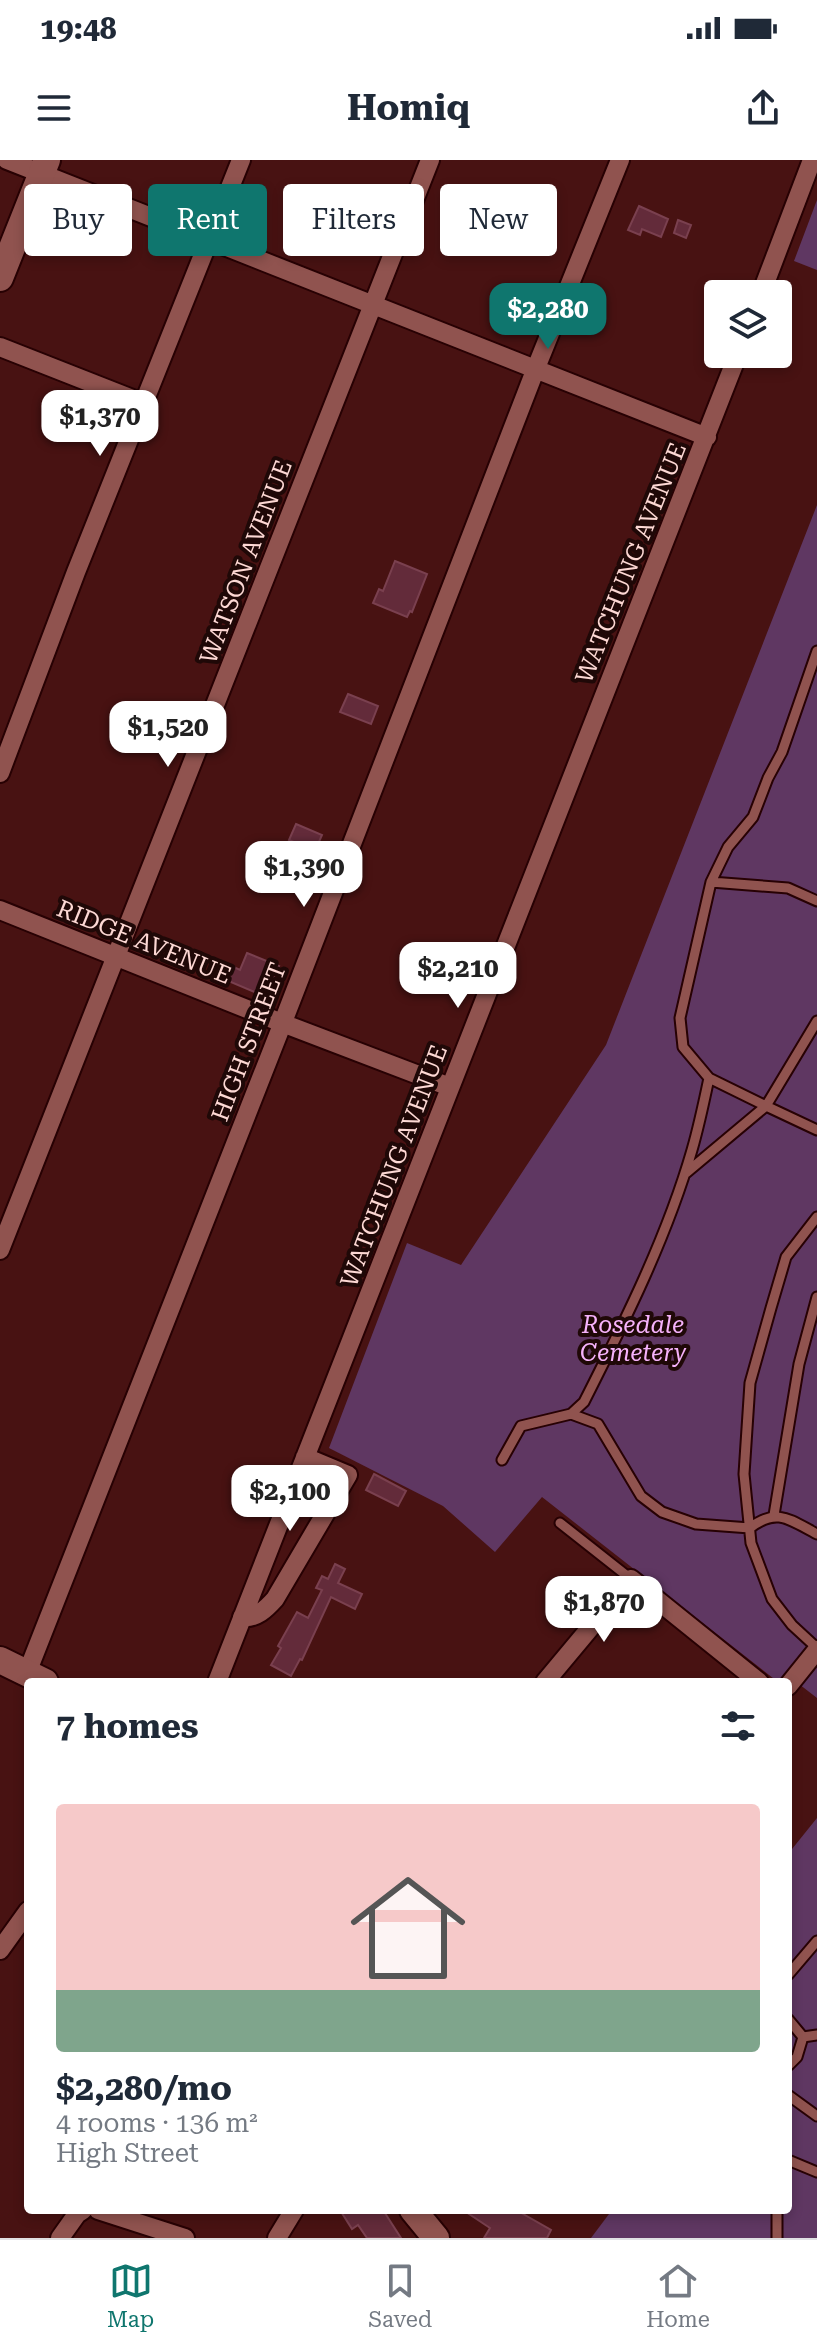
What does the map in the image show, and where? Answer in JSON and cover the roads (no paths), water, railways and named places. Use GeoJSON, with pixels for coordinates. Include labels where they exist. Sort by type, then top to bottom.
{"type":"FeatureCollection","features":[{"type":"Feature","properties":{"kind":"street"},"geometry":{"type":"LineString","coordinates":[[7,160],[44,167],[148,212]]}},
{"type":"Feature","properties":{"kind":"street"},"geometry":{"type":"LineString","coordinates":[[232,184],[241,160]]}},
{"type":"Feature","properties":{"kind":"street","name":"WATSON AVENUE"},"geometry":{"type":"LineString","coordinates":[[0,1250],[430,160]]}},
{"type":"Feature","properties":{"kind":"street","name":"HIGH STREET"},"geometry":{"type":"LineString","coordinates":[[36,1677],[282,1023],[620,160]]}},
{"type":"Feature","properties":{"kind":"street"},"geometry":{"type":"LineString","coordinates":[[766,280],[812,160]]}},
{"type":"Feature","properties":{"kind":"street"},"geometry":{"type":"LineString","coordinates":[[0,278],[44,167]]}},
{"type":"Feature","properties":{"kind":"street"},"geometry":{"type":"LineString","coordinates":[[0,773],[76,572],[203,256]]}},
{"type":"Feature","properties":{"kind":"street"},"geometry":{"type":"LineString","coordinates":[[254,256],[707,437]]}},
{"type":"Feature","properties":{"kind":"street"},"geometry":{"type":"LineString","coordinates":[[0,347],[145,404]]}},
{"type":"Feature","properties":{"kind":"street","name":"WATCHUNG AVENUE"},"geometry":{"type":"LineString","coordinates":[[219,1678],[733,368]]}},
{"type":"Feature","properties":{"kind":"street","name":"RIDGE AVENUE"},"geometry":{"type":"LineString","coordinates":[[0,910],[450,1087]]}},
{"type":"Feature","properties":{"kind":"street"},"geometry":{"type":"LineString","coordinates":[[242,1617],[254,1616],[275,1599],[348,1475],[305,1457]]}},
{"type":"Feature","properties":{"kind":"street"},"geometry":{"type":"LineString","coordinates":[[548,1678],[631,1579],[754,1678]]}},
{"type":"Feature","properties":{"kind":"street"},"geometry":{"type":"LineString","coordinates":[[792,1680],[814,1647]]}},
{"type":"Feature","properties":{"kind":"street"},"geometry":{"type":"LineString","coordinates":[[0,1660],[36,1677]]}},
{"type":"Feature","properties":{"kind":"street"},"geometry":{"type":"LineString","coordinates":[[0,1950],[24,1917]]}},
{"type":"Feature","properties":{"kind":"street"},"geometry":{"type":"LineString","coordinates":[[60,2238],[77,2214]]}},
{"type":"Feature","properties":{"kind":"street"},"geometry":{"type":"LineString","coordinates":[[110,2214],[185,2238]]}},
{"type":"Feature","properties":{"kind":"street"},"geometry":{"type":"LineString","coordinates":[[277,2238],[292,2214]]}},
{"type":"Feature","properties":{"kind":"street"},"geometry":{"type":"LineString","coordinates":[[416,2214],[436,2238]]}},
{"type":"Feature","properties":{"kind":"lane"},"geometry":{"type":"LineString","coordinates":[[817,651],[782,752],[753,817],[728,847],[711,882],[680,1018],[683,1047],[709,1078],[817,1130]]}},
{"type":"Feature","properties":{"kind":"lane"},"geometry":{"type":"LineString","coordinates":[[711,882],[788,888],[817,901]]}},
{"type":"Feature","properties":{"kind":"lane"},"geometry":{"type":"LineString","coordinates":[[684,1174],[766,1106],[817,1021]]}},
{"type":"Feature","properties":{"kind":"lane"},"geometry":{"type":"LineString","coordinates":[[502,1460],[521,1426],[571,1414],[584,1402],[669,1219],[693,1149],[709,1078]]}},
{"type":"Feature","properties":{"kind":"lane"},"geometry":{"type":"LineString","coordinates":[[814,1647],[772,1599],[751,1543],[744,1474],[750,1383],[786,1257],[817,1217]]}},
{"type":"Feature","properties":{"kind":"lane"},"geometry":{"type":"LineString","coordinates":[[774,1515],[799,1364],[817,1297]]}},
{"type":"Feature","properties":{"kind":"lane"},"geometry":{"type":"LineString","coordinates":[[571,1414],[598,1424],[641,1496],[662,1512],[696,1524],[750,1528],[762,1518],[774,1515],[817,1534]]}},
{"type":"Feature","properties":{"kind":"lane"},"geometry":{"type":"LineString","coordinates":[[560,1523],[631,1579]]}},
{"type":"Feature","properties":{"kind":"lane"},"geometry":{"type":"LineString","coordinates":[[792,1970],[817,1941]]}},
{"type":"Feature","properties":{"kind":"lane"},"geometry":{"type":"LineString","coordinates":[[792,2024],[803,2037]]}},
{"type":"Feature","properties":{"kind":"lane"},"geometry":{"type":"LineString","coordinates":[[803,2037],[817,2035]]}},
{"type":"Feature","properties":{"kind":"lane"},"geometry":{"type":"LineString","coordinates":[[792,2062],[797,2057],[803,2037]]}},
{"type":"Feature","properties":{"kind":"lane"},"geometry":{"type":"LineString","coordinates":[[792,2098],[817,2116]]}},
{"type":"Feature","properties":{"kind":"lane"},"geometry":{"type":"LineString","coordinates":[[792,2162],[817,2172]]}},
{"type":"Feature","properties":{"kind":"lane"},"geometry":{"type":"LineString","coordinates":[[777,2214],[777,2238]]}},
{"type":"Feature","properties":{"kind":"park label","name":"Rosedale Cemetery"},"geometry":{"type":"Point","coordinates":[633,1339]}}]}
